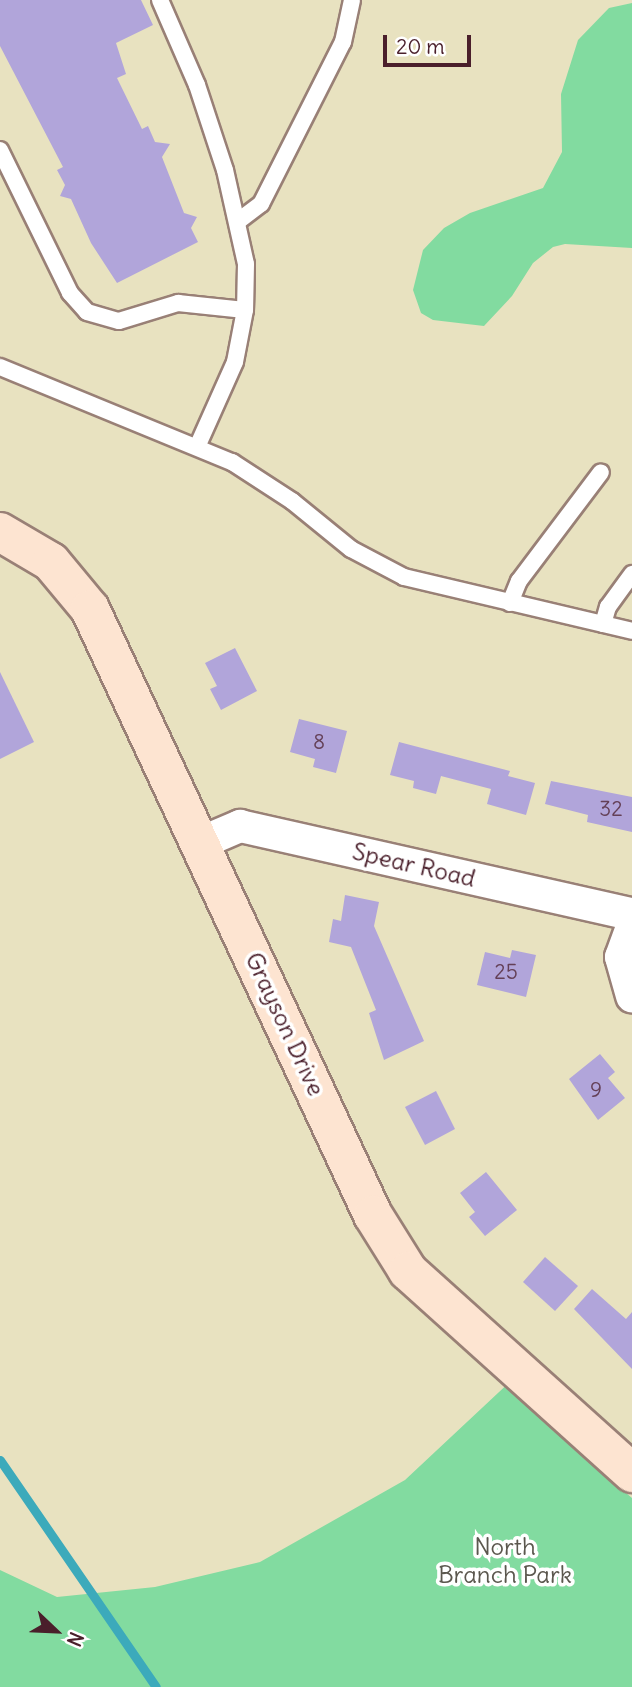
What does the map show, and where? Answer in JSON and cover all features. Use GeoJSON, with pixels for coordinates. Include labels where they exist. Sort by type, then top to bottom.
{"type":"FeatureCollection","features":[{"type":"Feature","properties":{"kind":"street","name":"Grayson Drive"},"geometry":{"type":"LineString","coordinates":[[0,532],[51,562],[90,609],[373,1215],[408,1271],[632,1473]]}},
{"type":"Feature","properties":{"kind":"street","name":"Spear Road"},"geometry":{"type":"LineString","coordinates":[[198,844],[240,825],[632,914]]}},
{"type":"Feature","properties":{"kind":"street"},"geometry":{"type":"LineString","coordinates":[[632,927],[621,957],[632,996]]}},
{"type":"Feature","properties":{"kind":"lane"},"geometry":{"type":"LineString","coordinates":[[160,0],[197,85],[237,222],[246,264],[245,310],[235,362],[197,447]]}},
{"type":"Feature","properties":{"kind":"lane"},"geometry":{"type":"LineString","coordinates":[[237,222],[261,204],[343,42],[351,22],[352,0]]}},
{"type":"Feature","properties":{"kind":"lane"},"geometry":{"type":"LineString","coordinates":[[0,150],[70,293],[87,312],[119,321],[178,303],[245,310]]}},
{"type":"Feature","properties":{"kind":"lane"},"geometry":{"type":"LineString","coordinates":[[0,367],[197,447],[265,482],[377,565],[433,586],[632,631]]}},
{"type":"Feature","properties":{"kind":"lane"},"geometry":{"type":"LineString","coordinates":[[510,603],[519,581],[601,472]]}},
{"type":"Feature","properties":{"kind":"lane"},"geometry":{"type":"LineString","coordinates":[[603,624],[608,607],[632,575]]}},
{"type":"Feature","properties":{"kind":"green space"},"geometry":{"type":"Polygon","coordinates":[[[632,3],[632,248],[565,244],[553,247],[533,263],[512,296],[484,326],[433,320],[421,313],[413,290],[423,250],[444,228],[470,213],[543,188],[562,152],[561,94],[578,40],[609,8],[632,3]]]}},
{"type":"Feature","properties":{"kind":"green space","name":"North Branch Park"},"geometry":{"type":"Polygon","coordinates":[[[531,1362],[602,1432],[585,1458],[632,1498],[632,1687],[0,1687],[0,1570],[57,1597],[155,1587],[260,1562],[405,1480],[531,1362]]]}},
{"type":"Feature","properties":{"kind":"building"},"geometry":{"type":"Polygon","coordinates":[[[0,0],[141,0],[153,25],[116,43],[126,74],[117,78],[142,129],[148,126],[155,142],[170,144],[162,157],[184,213],[197,217],[191,228],[198,242],[117,283],[91,243],[71,199],[60,196],[65,185],[57,170],[63,167],[0,46],[0,0]]]}},
{"type":"Feature","properties":{"kind":"building"},"geometry":{"type":"Polygon","coordinates":[[[235,648],[257,691],[221,710],[210,689],[217,686],[205,663],[235,648]]]}},
{"type":"Feature","properties":{"kind":"building"},"geometry":{"type":"Polygon","coordinates":[[[0,672],[34,742],[0,759],[0,672]]]}},
{"type":"Feature","properties":{"kind":"building"},"geometry":{"type":"Polygon","coordinates":[[[299,719],[347,731],[336,773],[313,767],[315,759],[290,752],[299,719]]]}},
{"type":"Feature","properties":{"kind":"building"},"geometry":{"type":"Polygon","coordinates":[[[399,742],[510,771],[508,776],[535,783],[526,815],[487,804],[491,789],[441,776],[436,794],[413,788],[414,781],[390,775],[399,742]]]}},
{"type":"Feature","properties":{"kind":"building"},"geometry":{"type":"Polygon","coordinates":[[[551,781],[632,797],[632,832],[587,822],[588,815],[545,804],[551,781]]]}},
{"type":"Feature","properties":{"kind":"building"},"geometry":{"type":"Polygon","coordinates":[[[345,895],[379,902],[374,926],[424,1041],[384,1060],[369,1013],[376,1010],[351,947],[329,942],[333,919],[341,921],[345,895]]]}},
{"type":"Feature","properties":{"kind":"building"},"geometry":{"type":"Polygon","coordinates":[[[512,950],[536,955],[526,997],[477,985],[485,952],[510,958],[512,950]]]}},
{"type":"Feature","properties":{"kind":"building"},"geometry":{"type":"Polygon","coordinates":[[[600,1054],[615,1072],[608,1078],[625,1098],[598,1120],[569,1079],[600,1054]]]}},
{"type":"Feature","properties":{"kind":"building"},"geometry":{"type":"Polygon","coordinates":[[[436,1091],[455,1129],[425,1145],[405,1107],[436,1091]]]}},
{"type":"Feature","properties":{"kind":"building"},"geometry":{"type":"Polygon","coordinates":[[[486,1172],[517,1210],[485,1236],[469,1217],[475,1212],[460,1193],[486,1172]]]}},
{"type":"Feature","properties":{"kind":"building"},"geometry":{"type":"Polygon","coordinates":[[[545,1257],[578,1286],[555,1311],[523,1282],[545,1257]]]}},
{"type":"Feature","properties":{"kind":"building"},"geometry":{"type":"Polygon","coordinates":[[[592,1289],[626,1319],[632,1312],[632,1369],[574,1309],[592,1289]]]}},
{"type":"Feature","properties":{"kind":"waterway"},"geometry":{"type":"LineString","coordinates":[[0,1460],[156,1687]]}}]}
